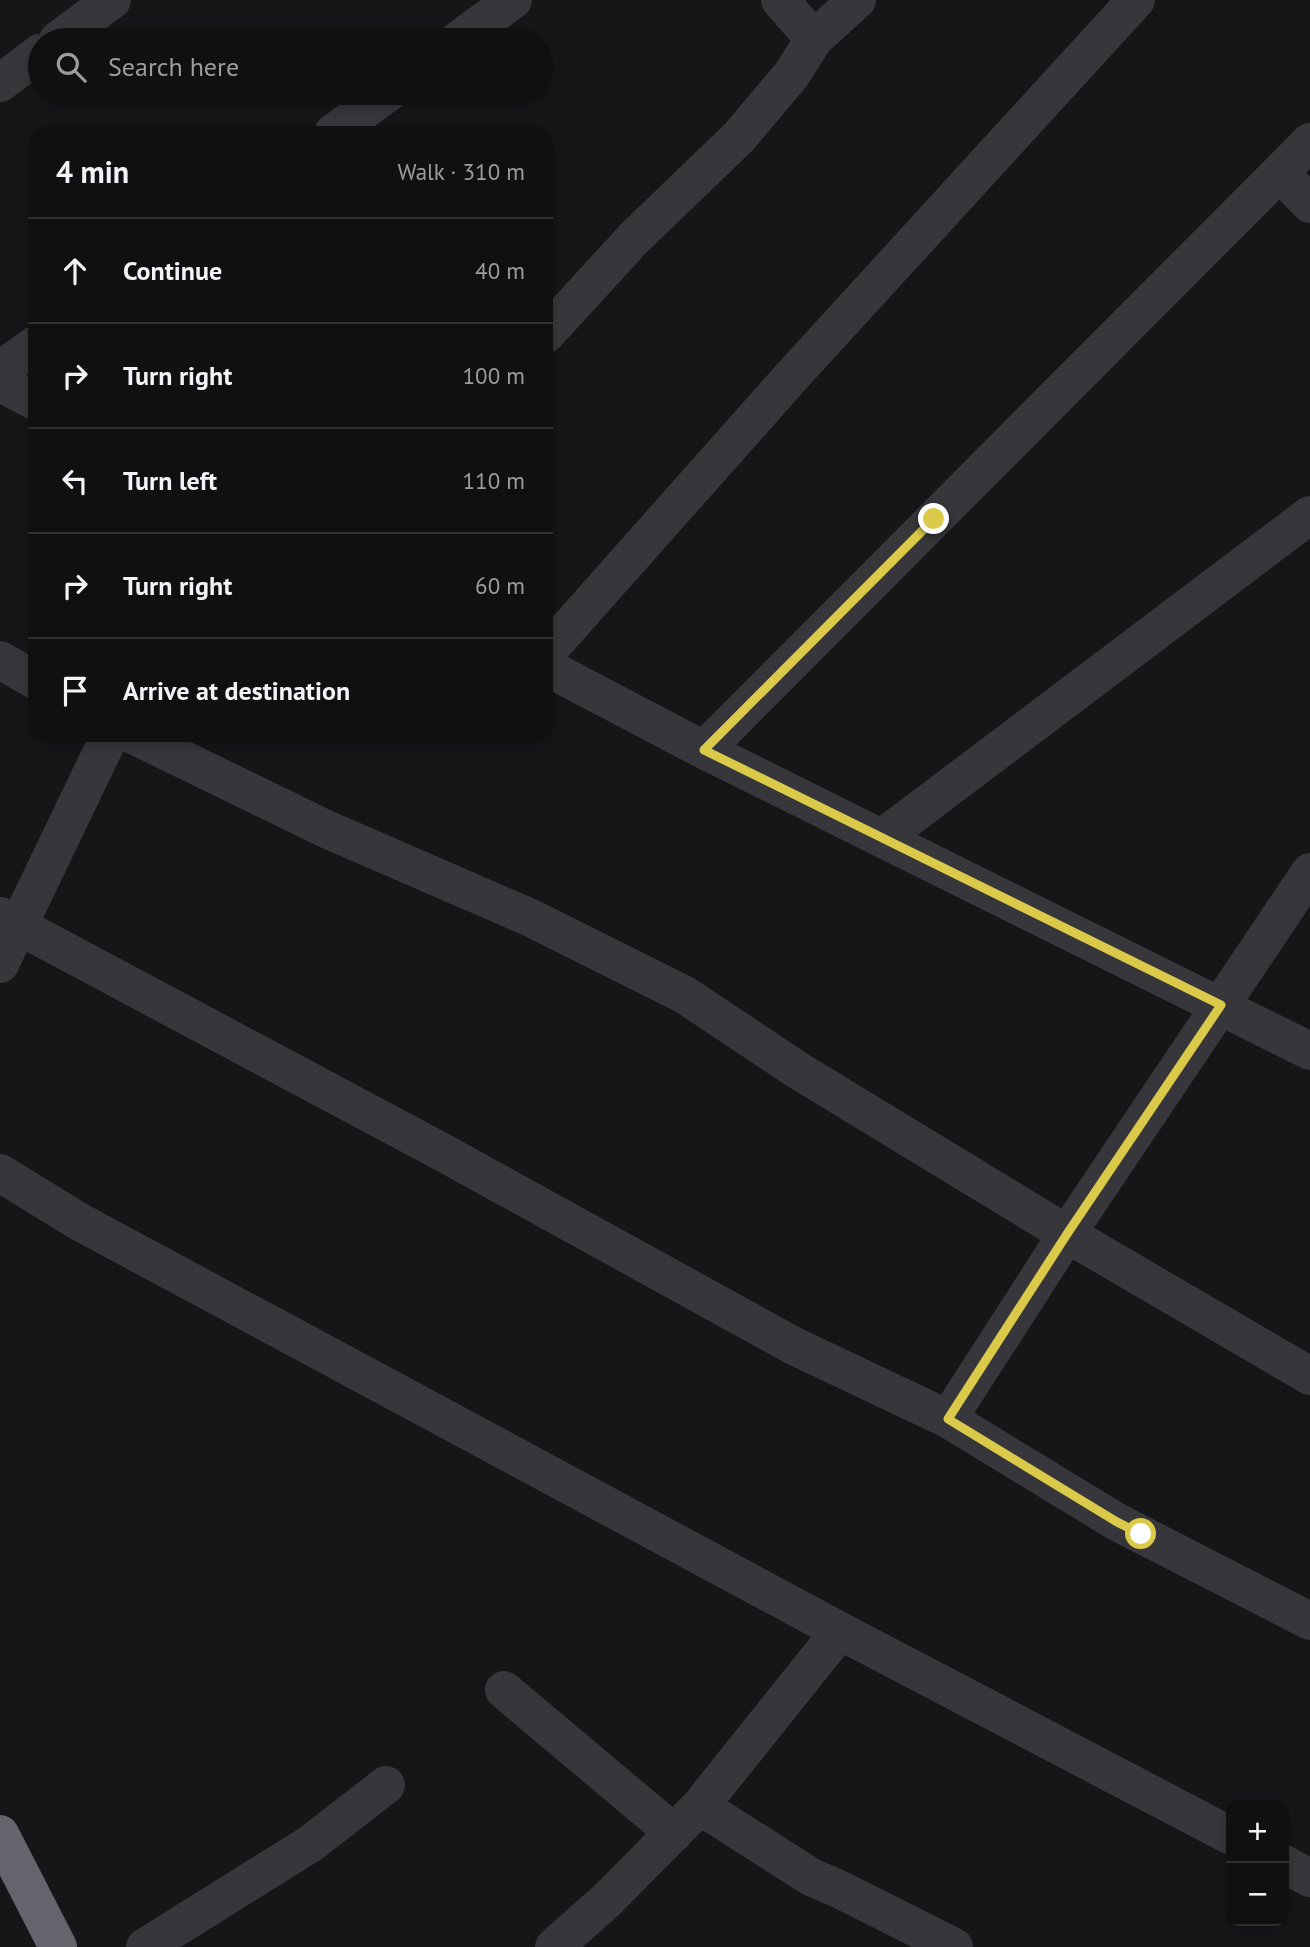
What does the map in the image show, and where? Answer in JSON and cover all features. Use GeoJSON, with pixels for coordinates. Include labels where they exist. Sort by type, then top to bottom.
{"type":"FeatureCollection","features":[{"type":"Feature","properties":{"kind":"highway"},"geometry":{"type":"LineString","coordinates":[[0,1834],[58,1947]]}},
{"type":"Feature","properties":{"kind":"street"},"geometry":{"type":"LineString","coordinates":[[74,28],[112,0]]}},
{"type":"Feature","properties":{"kind":"street"},"geometry":{"type":"LineString","coordinates":[[474,28],[513,0]]}},
{"type":"Feature","properties":{"kind":"street"},"geometry":{"type":"LineString","coordinates":[[780,0],[814,39]]}},
{"type":"Feature","properties":{"kind":"street"},"geometry":{"type":"LineString","coordinates":[[553,326],[634,238],[739,137],[792,75],[814,39],[857,0]]}},
{"type":"Feature","properties":{"kind":"street"},"geometry":{"type":"LineString","coordinates":[[553,645],[792,376],[1136,0]]}},
{"type":"Feature","properties":{"kind":"street"},"geometry":{"type":"LineString","coordinates":[[0,83],[28,62]]}},
{"type":"Feature","properties":{"kind":"street"},"geometry":{"type":"LineString","coordinates":[[343,126],[372,105]]}},
{"type":"Feature","properties":{"kind":"street"},"geometry":{"type":"LineString","coordinates":[[704,750],[1310,142]]}},
{"type":"Feature","properties":{"kind":"street"},"geometry":{"type":"LineString","coordinates":[[1280,173],[1310,204]]}},
{"type":"Feature","properties":{"kind":"street"},"geometry":{"type":"LineString","coordinates":[[0,370],[28,350]]}},
{"type":"Feature","properties":{"kind":"street"},"geometry":{"type":"LineString","coordinates":[[0,383],[28,397]]}},
{"type":"Feature","properties":{"kind":"street"},"geometry":{"type":"LineString","coordinates":[[882,838],[1310,515]]}},
{"type":"Feature","properties":{"kind":"street"},"geometry":{"type":"LineString","coordinates":[[0,660],[28,676]]}},
{"type":"Feature","properties":{"kind":"street"},"geometry":{"type":"LineString","coordinates":[[553,671],[704,750],[1310,1051]]}},
{"type":"Feature","properties":{"kind":"street"},"geometry":{"type":"LineString","coordinates":[[0,964],[10,921],[106,742]]}},
{"type":"Feature","properties":{"kind":"street"},"geometry":{"type":"LineString","coordinates":[[147,742],[326,829],[531,918],[685,995],[799,1071],[1067,1234],[1310,1376]]}},
{"type":"Feature","properties":{"kind":"street"},"geometry":{"type":"LineString","coordinates":[[948,1419],[1067,1234],[1310,872]]}},
{"type":"Feature","properties":{"kind":"street"},"geometry":{"type":"LineString","coordinates":[[10,921],[443,1152],[794,1346],[948,1419],[1117,1522],[1310,1621]]}},
{"type":"Feature","properties":{"kind":"street"},"geometry":{"type":"LineString","coordinates":[[0,1173],[90,1228],[840,1631],[1226,1833]]}},
{"type":"Feature","properties":{"kind":"street"},"geometry":{"type":"LineString","coordinates":[[559,1946],[687,1819],[840,1631]]}},
{"type":"Feature","properties":{"kind":"street"},"geometry":{"type":"LineString","coordinates":[[504,1690],[687,1819],[841,1890],[954,1947]]}},
{"type":"Feature","properties":{"kind":"street"},"geometry":{"type":"LineString","coordinates":[[145,1947],[310,1844],[386,1785]]}},
{"type":"Feature","properties":{"kind":"street"},"geometry":{"type":"LineString","coordinates":[[1289,1867],[1310,1878]]}},
{"type":"Feature","properties":{"kind":"route"},"geometry":{"type":"LineString","coordinates":[[934,519],[704,750],[1221,1005],[1067,1234],[948,1419],[1141,1534]]}}]}
